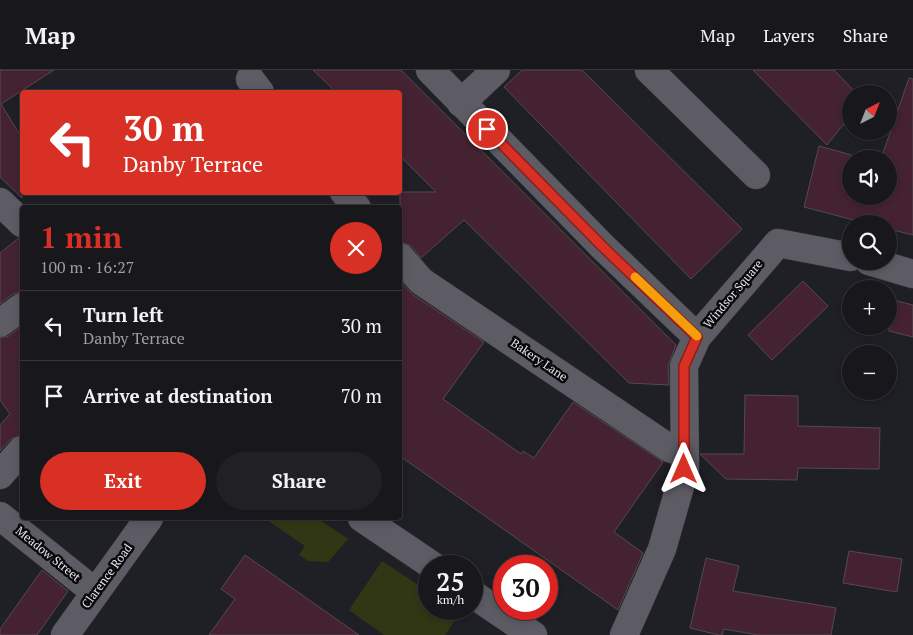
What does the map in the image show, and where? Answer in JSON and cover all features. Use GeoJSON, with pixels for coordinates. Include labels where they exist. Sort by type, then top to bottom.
{"type":"FeatureCollection","features":[{"type":"Feature","properties":{"kind":"street"},"geometry":{"type":"LineString","coordinates":[[430,70],[602,246],[697,337]]}},
{"type":"Feature","properties":{"kind":"street"},"geometry":{"type":"LineString","coordinates":[[461,103],[496,70]]}},
{"type":"Feature","properties":{"kind":"street"},"geometry":{"type":"LineString","coordinates":[[649,70],[756,175]]}},
{"type":"Feature","properties":{"kind":"street"},"geometry":{"type":"LineString","coordinates":[[346,195],[355,205]]}},
{"type":"Feature","properties":{"kind":"street"},"geometry":{"type":"LineString","coordinates":[[0,202],[20,221]]}},
{"type":"Feature","properties":{"kind":"street","name":"Windsor Square"},"geometry":{"type":"LineString","coordinates":[[624,635],[662,549],[684,469],[684,366],[697,337],[778,243],[842,255]]}},
{"type":"Feature","properties":{"kind":"street","name":"Bakery Lane"},"geometry":{"type":"LineString","coordinates":[[402,259],[421,281],[669,448],[684,453]]}},
{"type":"Feature","properties":{"kind":"street"},"geometry":{"type":"LineString","coordinates":[[897,269],[913,274]]}},
{"type":"Feature","properties":{"kind":"street"},"geometry":{"type":"LineString","coordinates":[[0,323],[20,308]]}},
{"type":"Feature","properties":{"kind":"street"},"geometry":{"type":"LineString","coordinates":[[0,475],[20,452]]}},
{"type":"Feature","properties":{"kind":"street","name":"Meadow Street"},"geometry":{"type":"LineString","coordinates":[[0,516],[95,592]]}},
{"type":"Feature","properties":{"kind":"street","name":"Clarence Road"},"geometry":{"type":"LineString","coordinates":[[65,635],[148,520]]}},
{"type":"Feature","properties":{"kind":"street"},"geometry":{"type":"LineString","coordinates":[[365,520],[418,556]]}},
{"type":"Feature","properties":{"kind":"street"},"geometry":{"type":"LineString","coordinates":[[483,601],[533,635]]}},
{"type":"Feature","properties":{"kind":"green space"},"geometry":{"type":"Polygon","coordinates":[[[267,520],[320,520],[348,539],[328,562],[308,561],[299,555],[305,546],[267,520]]]}},
{"type":"Feature","properties":{"kind":"green space"},"geometry":{"type":"Polygon","coordinates":[[[382,561],[418,585],[418,620],[455,620],[445,635],[384,635],[349,610],[382,561]]]}},
{"type":"Feature","properties":{"kind":"building"},"geometry":{"type":"Polygon","coordinates":[[[0,70],[54,70],[20,90],[1,104],[20,135],[20,195],[22,195],[22,198],[0,177],[0,70]]]}},
{"type":"Feature","properties":{"kind":"building"},"geometry":{"type":"Polygon","coordinates":[[[313,70],[401,70],[676,345],[668,366],[669,385],[629,383],[464,220],[421,258],[411,246],[402,243],[402,205],[400,205],[400,195],[402,195],[402,192],[436,192],[402,158],[402,90],[334,90],[313,70]]]}},
{"type":"Feature","properties":{"kind":"building"},"geometry":{"type":"Polygon","coordinates":[[[522,70],[582,70],[742,229],[691,279],[504,87],[522,70]]]}},
{"type":"Feature","properties":{"kind":"building"},"geometry":{"type":"Polygon","coordinates":[[[753,70],[834,70],[848,85],[842,85],[842,126],[827,145],[753,70]]]}},
{"type":"Feature","properties":{"kind":"building"},"geometry":{"type":"Polygon","coordinates":[[[909,78],[913,79],[913,235],[897,231],[897,215],[842,215],[842,217],[804,207],[819,146],[842,152],[842,205],[897,205],[897,150],[884,150],[888,140],[898,140],[898,110],[909,78]]]}},
{"type":"Feature","properties":{"kind":"building"},"geometry":{"type":"Polygon","coordinates":[[[20,238],[20,292],[13,294],[0,304],[0,253],[20,238]]]}},
{"type":"Feature","properties":{"kind":"building"},"geometry":{"type":"Polygon","coordinates":[[[803,281],[828,306],[772,360],[748,335],[803,281]]]}},
{"type":"Feature","properties":{"kind":"building"},"geometry":{"type":"Polygon","coordinates":[[[402,283],[412,294],[484,342],[443,399],[521,454],[523,451],[534,458],[573,402],[663,462],[614,532],[643,553],[618,610],[558,568],[558,555],[540,555],[402,457],[402,283]]]}},
{"type":"Feature","properties":{"kind":"building"},"geometry":{"type":"Polygon","coordinates":[[[897,301],[913,305],[913,337],[897,333],[897,301]]]}},
{"type":"Feature","properties":{"kind":"building"},"geometry":{"type":"Polygon","coordinates":[[[20,328],[20,436],[11,439],[0,451],[0,425],[10,414],[0,400],[0,338],[9,336],[20,328]]]}},
{"type":"Feature","properties":{"kind":"building"},"geometry":{"type":"Polygon","coordinates":[[[745,395],[798,396],[798,426],[880,428],[879,469],[798,468],[797,480],[726,479],[700,454],[744,454],[745,395]]]}},
{"type":"Feature","properties":{"kind":"building"},"geometry":{"type":"Polygon","coordinates":[[[849,551],[902,559],[897,592],[843,583],[849,551]]]}},
{"type":"Feature","properties":{"kind":"building"},"geometry":{"type":"Polygon","coordinates":[[[245,555],[359,635],[209,635],[235,599],[221,589],[245,555]]]}},
{"type":"Feature","properties":{"kind":"building"},"geometry":{"type":"Polygon","coordinates":[[[706,558],[739,566],[733,591],[836,608],[831,635],[758,635],[724,629],[722,635],[719,635],[690,628],[706,558]]]}},
{"type":"Feature","properties":{"kind":"building"},"geometry":{"type":"Polygon","coordinates":[[[42,570],[68,591],[37,635],[0,635],[0,629],[42,570]]]}},
{"type":"Feature","properties":{"kind":"slow traffic"},"geometry":{"type":"LineString","coordinates":[[635,277],[697,336]]}},
{"type":"Feature","properties":{"kind":"route"},"geometry":{"type":"LineString","coordinates":[[487,129],[602,246],[697,337],[684,366],[684,469]]}}]}
